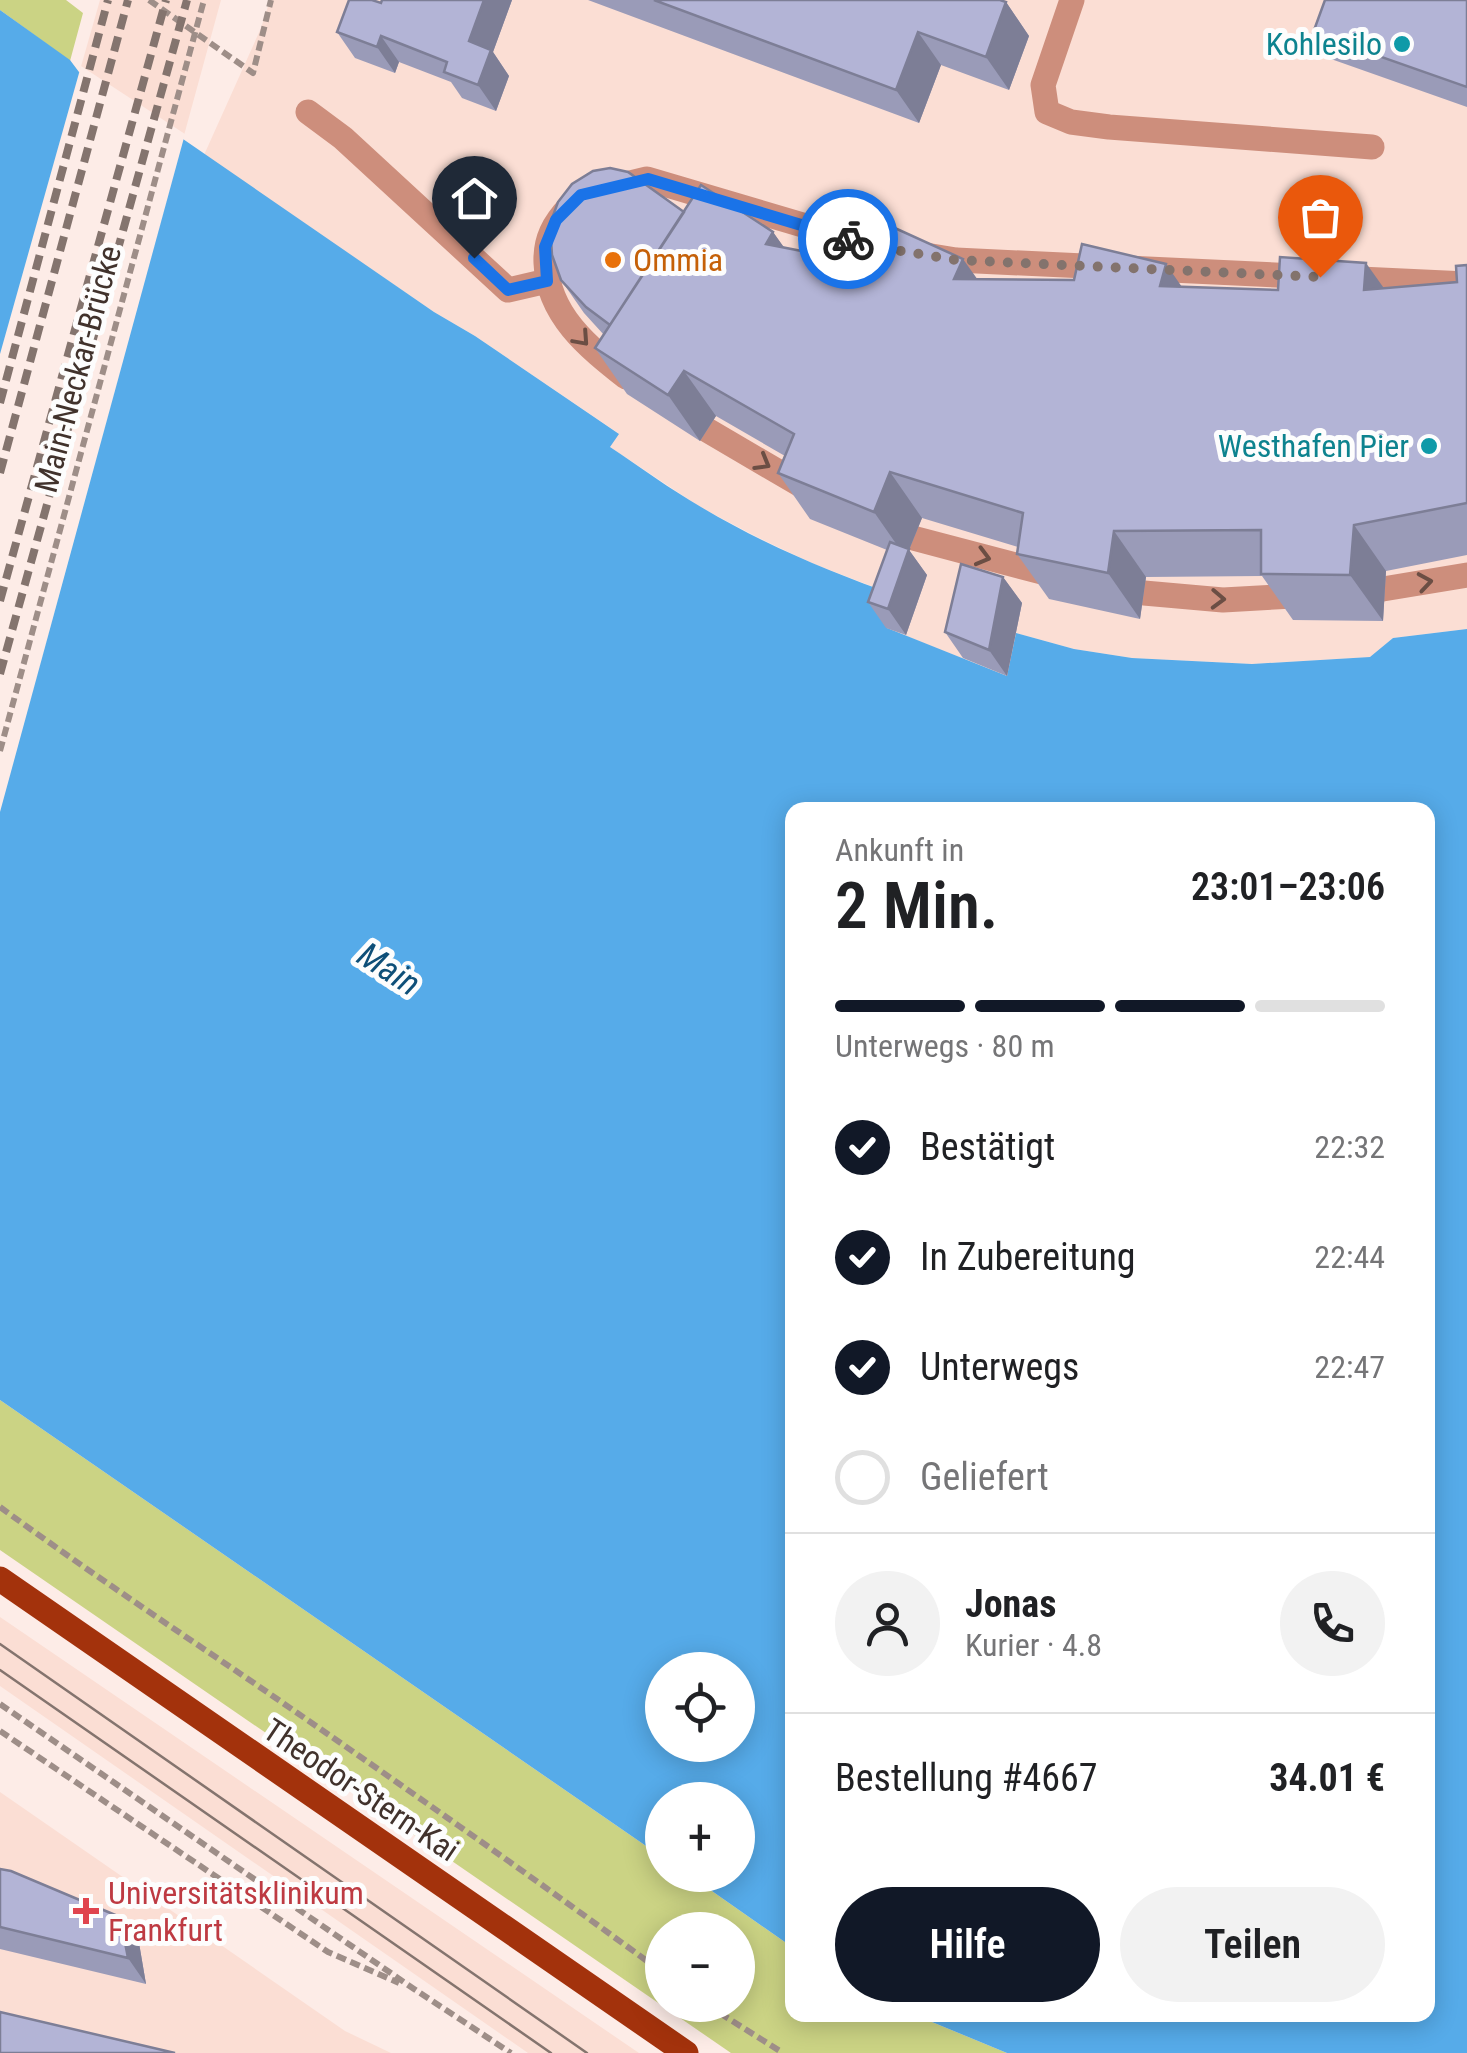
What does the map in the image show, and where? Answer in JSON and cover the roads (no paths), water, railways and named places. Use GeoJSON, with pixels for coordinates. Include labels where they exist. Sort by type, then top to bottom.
{"type":"FeatureCollection","features":[{"type":"Feature","properties":{"kind":"main road","name":"Theodor-Stern-Kai"},"geometry":{"type":"LineString","coordinates":[[0,1579],[686,2053]]}},
{"type":"Feature","properties":{"kind":"street"},"geometry":{"type":"LineString","coordinates":[[1072,0],[1042,85],[1048,112],[1071,122],[1109,128],[1372,147]]}},
{"type":"Feature","properties":{"kind":"street"},"geometry":{"type":"LineString","coordinates":[[308,112],[343,138],[508,290],[547,281]]}},
{"type":"Feature","properties":{"kind":"street"},"geometry":{"type":"LineString","coordinates":[[634,383],[594,352],[560,313],[547,281],[545,247],[556,220],[581,195],[648,179],[877,247],[956,260],[1467,284]]}},
{"type":"Feature","properties":{"kind":"street"},"geometry":{"type":"LineString","coordinates":[[707,430],[818,496]]}},
{"type":"Feature","properties":{"kind":"street"},"geometry":{"type":"LineString","coordinates":[[913,538],[1053,575]]}},
{"type":"Feature","properties":{"kind":"street"},"geometry":{"type":"LineString","coordinates":[[1384,589],[1467,575]]}},
{"type":"Feature","properties":{"kind":"street"},"geometry":{"type":"LineString","coordinates":[[1144,593],[1224,600],[1293,596]]}},
{"type":"Feature","properties":{"kind":"water","name":"Main"},"geometry":{"type":"Polygon","coordinates":[[[0,10],[70,60],[79,72],[619,434],[610,447],[678,493],[773,545],[898,596],[887,628],[1007,676],[1016,633],[1074,649],[1132,658],[1252,664],[1370,657],[1393,638],[1467,629],[1467,2053],[1007,2053],[932,2022],[1435,2022],[1435,802],[785,802],[785,1942],[755,1921],[755,1912],[742,1912],[713,1892],[755,1892],[755,1782],[645,1782],[645,1845],[0,1400],[0,10]]]}},
{"type":"Feature","properties":{"kind":"tram line"},"geometry":{"type":"LineString","coordinates":[[0,1644],[587,2053]]}},
{"type":"Feature","properties":{"kind":"tram line"},"geometry":{"type":"LineString","coordinates":[[0,1670],[551,2053]]}},
{"type":"Feature","properties":{"kind":"railway"},"geometry":{"type":"LineString","coordinates":[[0,403],[108,0]]}},
{"type":"Feature","properties":{"kind":"railway"},"geometry":{"type":"LineString","coordinates":[[0,473],[128,0]]}},
{"type":"Feature","properties":{"kind":"railway"},"geometry":{"type":"LineString","coordinates":[[0,601],[166,0]]}},
{"type":"Feature","properties":{"kind":"railway"},"geometry":{"type":"LineString","coordinates":[[0,674],[187,0]]}},
{"type":"Feature","properties":{"kind":"place","name":"Kohlesilo"},"geometry":{"type":"Point","coordinates":[1402,44]}},
{"type":"Feature","properties":{"kind":"place","name":"Ommia"},"geometry":{"type":"Point","coordinates":[613,260]}},
{"type":"Feature","properties":{"kind":"place","name":"Westhafen Pier"},"geometry":{"type":"Point","coordinates":[1429,446]}},
{"type":"Feature","properties":{"kind":"place","name":"Universitätsklinikum Frankfurt"},"geometry":{"type":"Point","coordinates":[86,1911]}}]}
